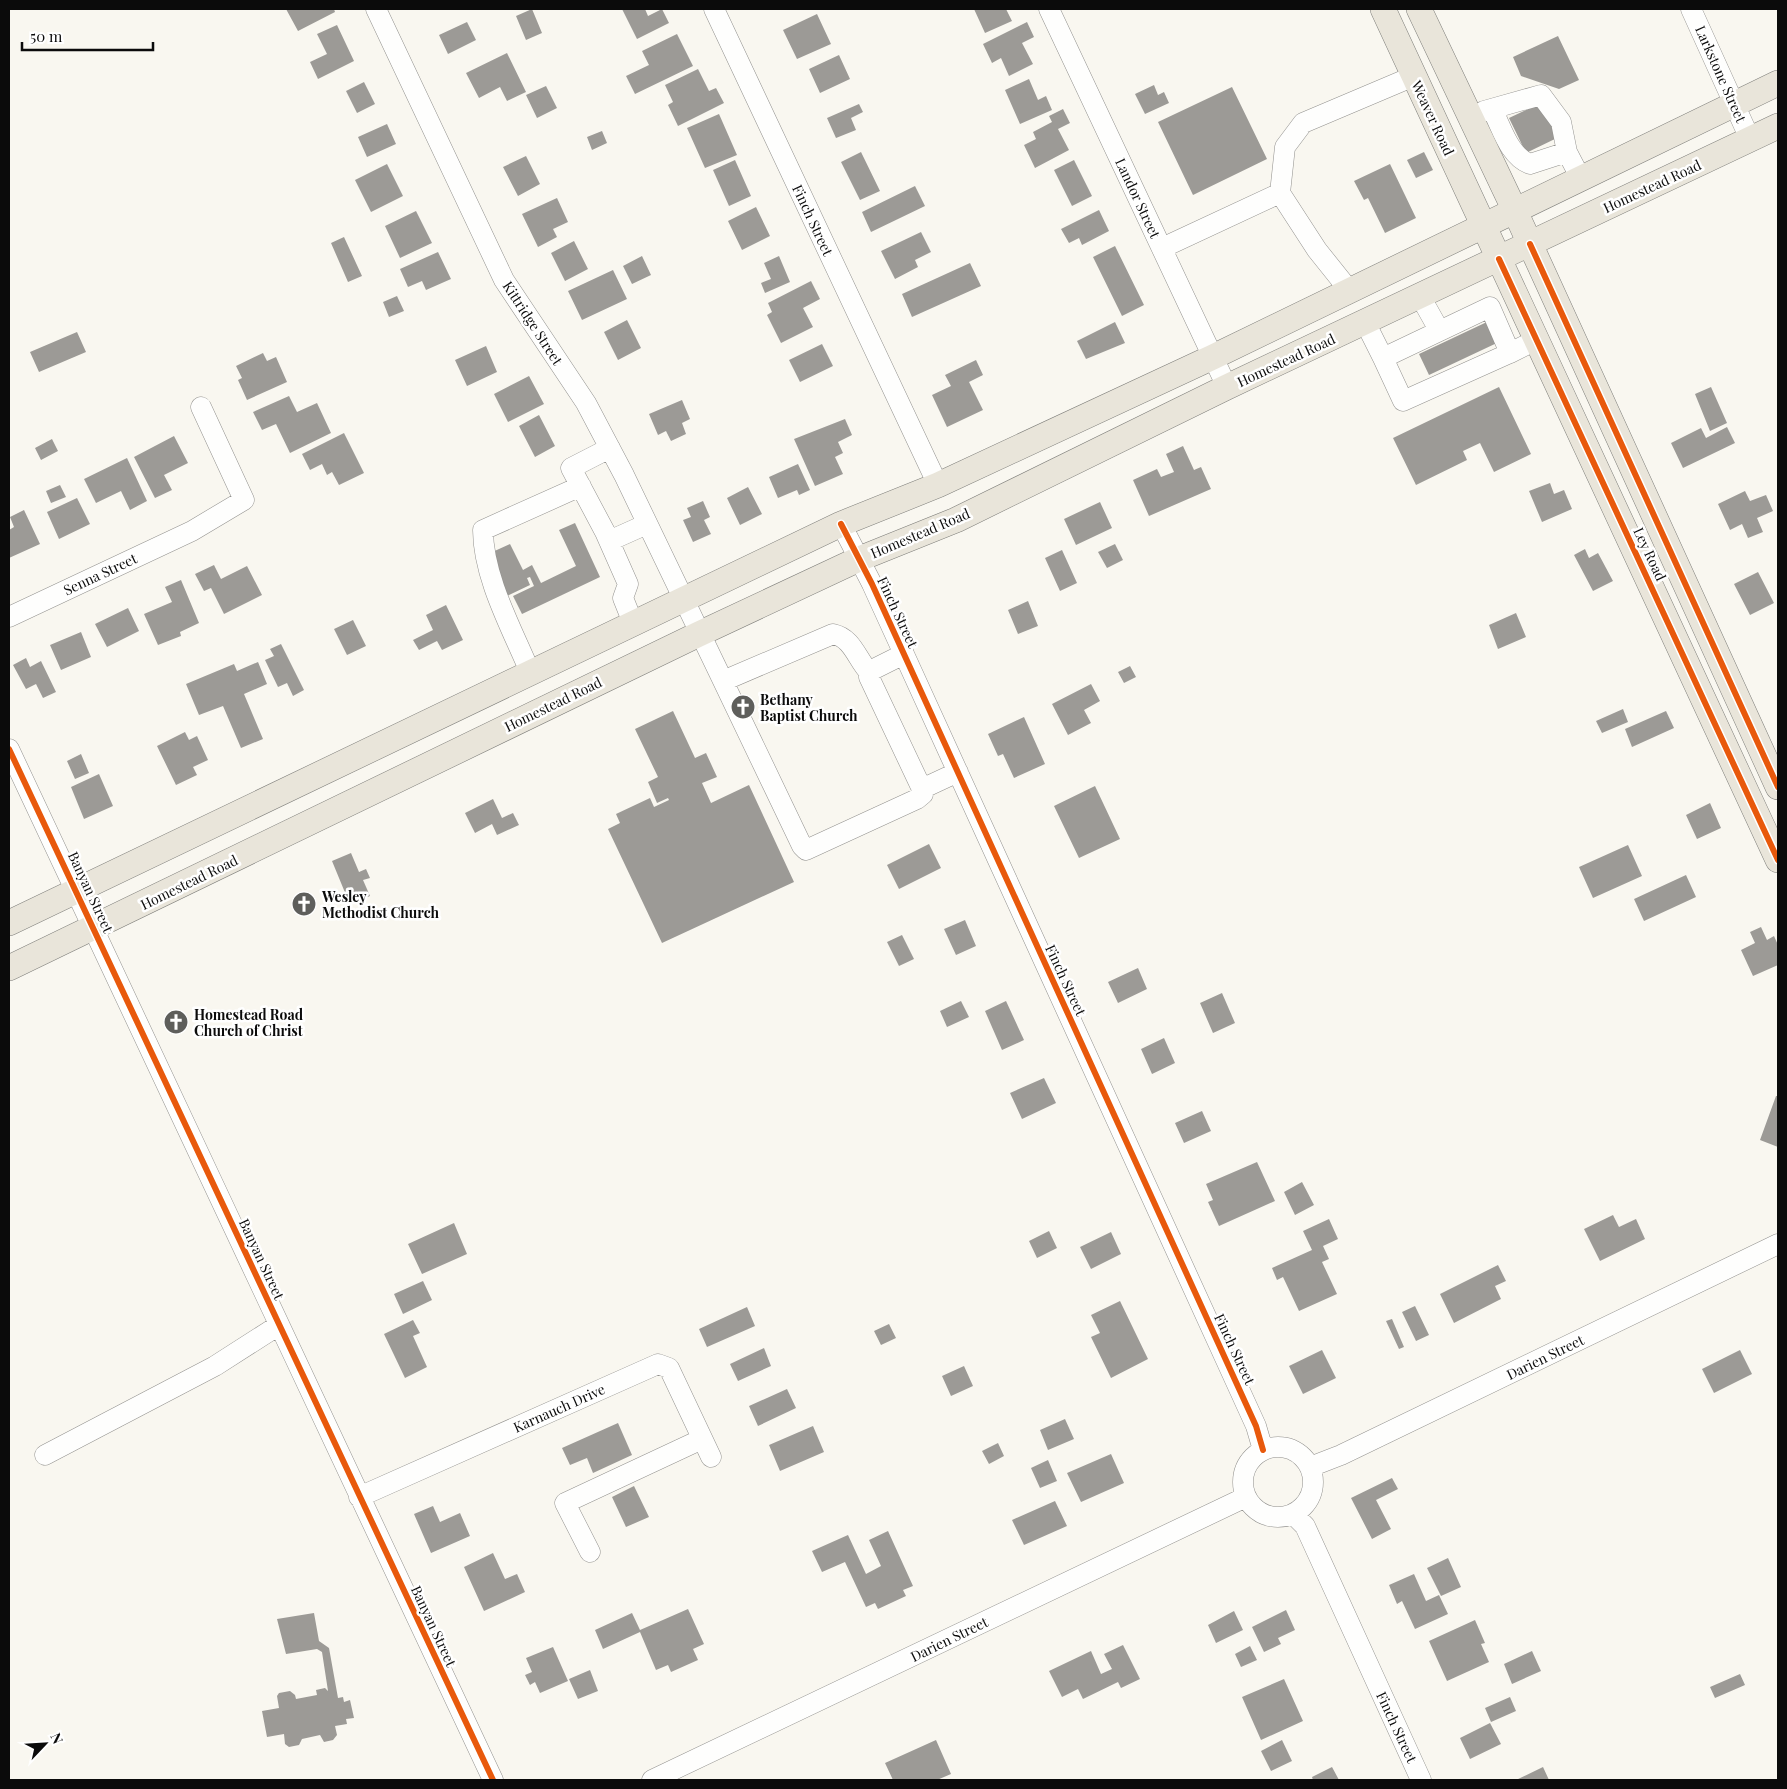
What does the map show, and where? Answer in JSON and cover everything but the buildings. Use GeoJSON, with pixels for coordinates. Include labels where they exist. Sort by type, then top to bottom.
{"type":"FeatureCollection","features":[{"type":"Feature","properties":{"kind":"main road","name":"Weaver Road"},"geometry":{"type":"LineString","coordinates":[[1383,9],[1485,227]]}},
{"type":"Feature","properties":{"kind":"main road"},"geometry":{"type":"LineString","coordinates":[[1419,9],[1482,113],[1515,211]]}},
{"type":"Feature","properties":{"kind":"main road"},"geometry":{"type":"LineString","coordinates":[[9,923],[841,524],[938,485],[1213,357],[1349,290],[1485,227],[1778,83]]}},
{"type":"Feature","properties":{"kind":"main road","name":"Homestead Road"},"geometry":{"type":"LineString","coordinates":[[9,968],[699,634],[859,558],[956,520],[1227,387],[1778,126]]}},
{"type":"Feature","properties":{"kind":"main road","name":"Ley Road"},"geometry":{"type":"LineString","coordinates":[[1515,211],[1778,787]]}},
{"type":"Feature","properties":{"kind":"main road","name":"Ley Road"},"geometry":{"type":"LineString","coordinates":[[1485,227],[1778,860]]}},
{"type":"Feature","properties":{"kind":"main road"},"geometry":{"type":"LineString","coordinates":[[1652,588],[1682,577]]}},
{"type":"Feature","properties":{"kind":"main road"},"geometry":{"type":"LineString","coordinates":[[532,671],[551,705]]}},
{"type":"Feature","properties":{"kind":"main road"},"geometry":{"type":"LineString","coordinates":[[1737,771],[1766,759]]}},
{"type":"Feature","properties":{"kind":"main road"},"geometry":{"type":"LineString","coordinates":[[332,767],[348,804]]}},
{"type":"Feature","properties":{"kind":"street","name":"Kittridge Street"},"geometry":{"type":"LineString","coordinates":[[376,9],[504,280],[586,403],[610,448],[802,846],[806,850],[917,798],[923,794],[923,787]]}},
{"type":"Feature","properties":{"kind":"street","name":"Finch Street"},"geometry":{"type":"LineString","coordinates":[[714,9],[938,485]]}},
{"type":"Feature","properties":{"kind":"street","name":"Landor Street"},"geometry":{"type":"LineString","coordinates":[[1049,9],[1227,387]]}},
{"type":"Feature","properties":{"kind":"street","name":"Larkstone Street"},"geometry":{"type":"LineString","coordinates":[[1691,9],[1750,139]]}},
{"type":"Feature","properties":{"kind":"street"},"geometry":{"type":"LineString","coordinates":[[1349,290],[1317,250],[1280,193],[1286,147],[1303,123],[1414,76]]}},
{"type":"Feature","properties":{"kind":"street"},"geometry":{"type":"LineString","coordinates":[[1567,152],[1530,164],[1520,161],[1509,143],[1482,113],[1541,95],[1561,122],[1567,152],[1581,179]]}},
{"type":"Feature","properties":{"kind":"street"},"geometry":{"type":"LineString","coordinates":[[1162,248],[1280,193]]}},
{"type":"Feature","properties":{"kind":"street"},"geometry":{"type":"LineString","coordinates":[[1420,296],[1439,330]]}},
{"type":"Feature","properties":{"kind":"street"},"geometry":{"type":"LineString","coordinates":[[1383,358],[1490,307],[1510,353]]}},
{"type":"Feature","properties":{"kind":"street"},"geometry":{"type":"LineString","coordinates":[[1365,322],[1403,401],[1536,340]]}},
{"type":"Feature","properties":{"kind":"street","name":"Senna Street"},"geometry":{"type":"LineString","coordinates":[[9,617],[192,531],[244,500],[201,408]]}},
{"type":"Feature","properties":{"kind":"street"},"geometry":{"type":"LineString","coordinates":[[610,448],[571,468],[609,541],[628,584],[623,598],[633,623]]}},
{"type":"Feature","properties":{"kind":"street"},"geometry":{"type":"LineString","coordinates":[[532,671],[503,608],[483,552],[483,530],[581,486]]}},
{"type":"Feature","properties":{"kind":"street"},"geometry":{"type":"LineString","coordinates":[[609,541],[647,524]]}},
{"type":"Feature","properties":{"kind":"street","name":"Finch Street"},"geometry":{"type":"LineString","coordinates":[[841,524],[859,558],[958,772],[1256,1426],[1263,1450]]}},
{"type":"Feature","properties":{"kind":"street"},"geometry":{"type":"LineString","coordinates":[[723,680],[834,634],[839,635],[852,646],[870,673],[869,677],[923,787],[958,772]]}},
{"type":"Feature","properties":{"kind":"street"},"geometry":{"type":"LineString","coordinates":[[870,673],[904,654]]}},
{"type":"Feature","properties":{"kind":"street","name":"Banyan Street"},"geometry":{"type":"LineString","coordinates":[[9,749],[494,1780]]}},
{"type":"Feature","properties":{"kind":"street","name":"Darien Street"},"geometry":{"type":"LineString","coordinates":[[1310,1467],[1341,1455],[1778,1244]]}},
{"type":"Feature","properties":{"kind":"street"},"geometry":{"type":"LineString","coordinates":[[44,1455],[215,1366],[279,1325]]}},
{"type":"Feature","properties":{"kind":"street","name":"Karnauch Drive"},"geometry":{"type":"LineString","coordinates":[[360,1497],[658,1364],[669,1368],[706,1448],[565,1502],[590,1552]]}},
{"type":"Feature","properties":{"kind":"street"},"geometry":{"type":"LineString","coordinates":[[1274,1447],[1290,1449],[1304,1458],[1310,1467],[1312,1489],[1302,1508],[1293,1514],[1271,1516],[1256,1509],[1246,1496],[1243,1475],[1247,1464],[1263,1450],[1274,1447]]}},
{"type":"Feature","properties":{"kind":"street","name":"Darien Street"},"geometry":{"type":"LineString","coordinates":[[652,1780],[1246,1496]]}},
{"type":"Feature","properties":{"kind":"street","name":"Finch Street"},"geometry":{"type":"LineString","coordinates":[[1293,1514],[1305,1526],[1421,1780]]}},
{"type":"Feature","properties":{"kind":"cycle path"},"geometry":{"type":"LineString","coordinates":[[1530,244],[1778,787]]}},
{"type":"Feature","properties":{"kind":"cycle path"},"geometry":{"type":"LineString","coordinates":[[1499,259],[1778,860]]}},
{"type":"Feature","properties":{"kind":"cycle path"},"geometry":{"type":"LineString","coordinates":[[841,524],[872,584],[1256,1426],[1263,1450]]}},
{"type":"Feature","properties":{"kind":"cycle path"},"geometry":{"type":"LineString","coordinates":[[9,749],[493,1780]]}},
{"type":"Feature","properties":{"kind":"place","name":"Bethany Baptist Church"},"geometry":{"type":"Point","coordinates":[743,707]}},
{"type":"Feature","properties":{"kind":"place","name":"Wesley Methodist Church"},"geometry":{"type":"Point","coordinates":[304,904]}},
{"type":"Feature","properties":{"kind":"place","name":"Homestead Road Church of Christ"},"geometry":{"type":"Point","coordinates":[176,1022]}}]}
